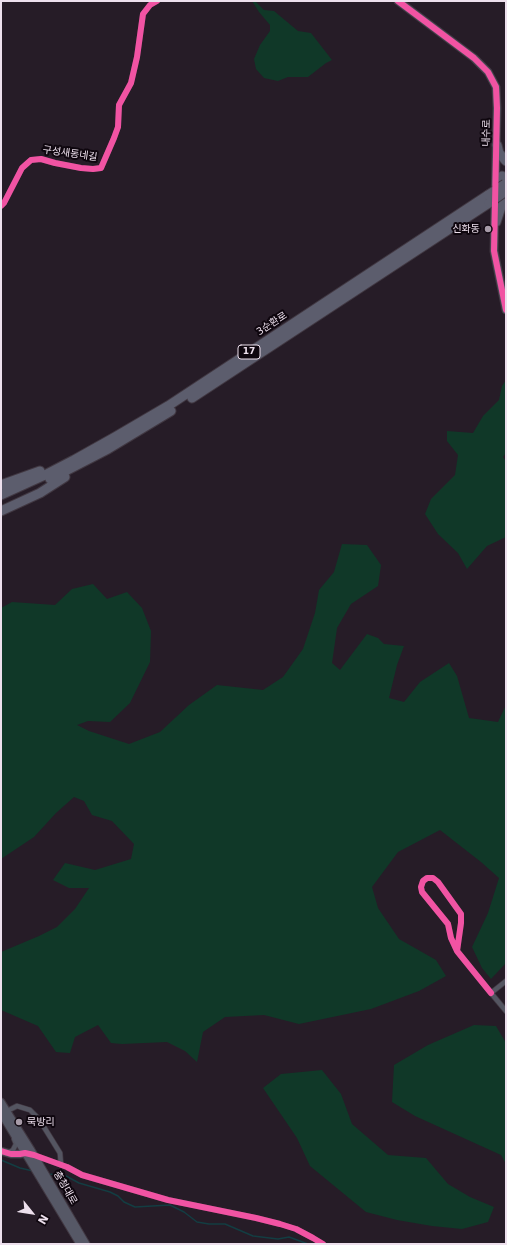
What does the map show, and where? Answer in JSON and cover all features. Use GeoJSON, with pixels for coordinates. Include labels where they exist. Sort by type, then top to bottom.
{"type":"FeatureCollection","features":[{"type":"Feature","properties":{"kind":"highway"},"geometry":{"type":"LineString","coordinates":[[497,145],[499,153],[506,161]]}},
{"type":"Feature","properties":{"kind":"highway"},"geometry":{"type":"LineString","coordinates":[[504,181],[499,183],[499,189],[501,196],[506,200]]}},
{"type":"Feature","properties":{"kind":"highway","name":"3순환로"},"geometry":{"type":"LineString","coordinates":[[1,502],[61,474],[108,449],[211,386],[491,198],[504,181]]}},
{"type":"Feature","properties":{"kind":"highway"},"geometry":{"type":"LineString","coordinates":[[491,198],[506,200]]}},
{"type":"Feature","properties":{"kind":"highway","name":"3순환로"},"geometry":{"type":"LineString","coordinates":[[1,495],[45,475],[111,440],[186,394],[491,198]]}},
{"type":"Feature","properties":{"kind":"highway"},"geometry":{"type":"LineString","coordinates":[[496,222],[501,207],[506,200]]}},
{"type":"Feature","properties":{"kind":"highway"},"geometry":{"type":"LineString","coordinates":[[1,511],[40,493],[133,435]]}},
{"type":"Feature","properties":{"kind":"highway"},"geometry":{"type":"LineString","coordinates":[[1,485],[40,471],[111,440]]}},
{"type":"Feature","properties":{"kind":"street","name":"구성새동네길"},"geometry":{"type":"LineString","coordinates":[[1,206],[22,168],[30,160],[41,159],[81,168],[101,168],[118,127],[119,105],[131,83],[137,57],[143,14],[150,5],[157,1]]}},
{"type":"Feature","properties":{"kind":"street","name":"내수로"},"geometry":{"type":"LineString","coordinates":[[398,1],[474,58],[488,72],[496,87],[497,145],[504,181],[491,198],[496,222],[494,251],[506,310]]}},
{"type":"Feature","properties":{"kind":"street"},"geometry":{"type":"LineString","coordinates":[[457,951],[461,914],[438,882],[433,878],[428,878],[423,881],[421,887],[422,892],[448,924],[451,938],[457,951],[506,1011]]}},
{"type":"Feature","properties":{"kind":"street"},"geometry":{"type":"LineString","coordinates":[[491,993],[506,981]]}},
{"type":"Feature","properties":{"kind":"street","name":"충청대로"},"geometry":{"type":"LineString","coordinates":[[1,1102],[31,1157],[38,1175],[80,1244]]}},
{"type":"Feature","properties":{"kind":"street"},"geometry":{"type":"LineString","coordinates":[[11,1109],[18,1106],[30,1110],[38,1119],[60,1153],[61,1165]]}},
{"type":"Feature","properties":{"kind":"street","name":"충청대로"},"geometry":{"type":"LineString","coordinates":[[1,1113],[25,1153],[38,1163],[86,1244]]}},
{"type":"Feature","properties":{"kind":"street"},"geometry":{"type":"LineString","coordinates":[[5,1152],[13,1150],[16,1144],[12,1131]]}},
{"type":"Feature","properties":{"kind":"street"},"geometry":{"type":"LineString","coordinates":[[5,1152],[20,1154],[25,1153]]}},
{"type":"Feature","properties":{"kind":"street"},"geometry":{"type":"LineString","coordinates":[[31,1157],[67,1167],[82,1175],[168,1200],[280,1224],[296,1229],[323,1244]]}},
{"type":"Feature","properties":{"kind":"green space"},"geometry":{"type":"Polygon","coordinates":[[[252,1],[255,1],[264,10],[274,11],[298,31],[311,33],[332,60],[308,77],[288,77],[278,81],[264,78],[256,69],[254,59],[260,45],[270,31],[270,25],[252,1]]]}},
{"type":"Feature","properties":{"kind":"green space"},"geometry":{"type":"Polygon","coordinates":[[[506,380],[506,453],[503,457],[506,461],[506,537],[487,546],[467,569],[458,553],[438,534],[425,514],[431,499],[455,475],[458,455],[447,441],[447,431],[473,433],[483,416],[499,400],[502,386],[506,380]]]}},
{"type":"Feature","properties":{"kind":"green space"},"geometry":{"type":"Polygon","coordinates":[[[342,544],[367,545],[381,565],[378,586],[351,604],[337,628],[332,663],[340,670],[367,634],[378,638],[384,644],[404,646],[397,665],[389,698],[404,702],[420,682],[449,663],[457,676],[469,718],[498,722],[506,705],[506,963],[491,979],[482,968],[472,947],[488,913],[499,878],[440,830],[398,852],[372,887],[378,908],[399,939],[436,960],[446,976],[419,991],[371,1009],[299,1024],[264,1015],[225,1017],[203,1032],[197,1062],[185,1051],[167,1042],[111,1043],[98,1025],[75,1037],[70,1053],[56,1052],[38,1026],[1,1010],[1,952],[57,927],[75,909],[89,888],[69,888],[53,880],[65,863],[95,870],[131,859],[134,844],[112,821],[92,815],[84,801],[74,797],[56,813],[34,837],[1,859],[1,608],[12,602],[55,605],[72,589],[93,584],[107,599],[127,592],[142,608],[151,631],[150,662],[130,703],[110,722],[88,721],[77,725],[89,731],[129,744],[160,732],[189,705],[217,685],[263,690],[283,677],[303,649],[315,613],[319,590],[334,572],[342,544]]]}},
{"type":"Feature","properties":{"kind":"green space"},"geometry":{"type":"Polygon","coordinates":[[[474,1025],[496,1026],[506,1043],[506,1164],[501,1155],[415,1116],[392,1102],[394,1065],[428,1045],[474,1025]]]}},
{"type":"Feature","properties":{"kind":"green space"},"geometry":{"type":"Polygon","coordinates":[[[322,1070],[341,1094],[352,1124],[388,1155],[426,1158],[448,1184],[470,1197],[494,1207],[488,1222],[462,1229],[397,1220],[366,1212],[310,1166],[297,1138],[263,1088],[281,1074],[322,1070]]]}},
{"type":"Feature","properties":{"kind":"waterway"},"geometry":{"type":"LineString","coordinates":[[1,1160],[20,1168],[33,1171]]}},
{"type":"Feature","properties":{"kind":"waterway"},"geometry":{"type":"LineString","coordinates":[[49,1174],[66,1176],[79,1183],[110,1192],[118,1196],[124,1202],[135,1207],[170,1205],[184,1212],[197,1222],[225,1224],[253,1236],[278,1239],[289,1237],[308,1244]]}},
{"type":"Feature","properties":{"kind":"cycle path"},"geometry":{"type":"LineString","coordinates":[[1,206],[22,168],[31,160],[41,159],[81,168],[101,168],[118,127],[119,105],[131,83],[137,57],[143,14],[150,5],[157,1]]}},
{"type":"Feature","properties":{"kind":"cycle path"},"geometry":{"type":"LineString","coordinates":[[398,1],[474,58],[488,72],[496,87],[497,108],[494,251],[506,310]]}},
{"type":"Feature","properties":{"kind":"cycle path"},"geometry":{"type":"LineString","coordinates":[[457,951],[461,914],[438,882],[433,878],[427,878],[423,881],[421,887],[422,892],[448,924],[451,938],[457,951],[491,993]]}},
{"type":"Feature","properties":{"kind":"cycle path"},"geometry":{"type":"LineString","coordinates":[[1,1151],[11,1154],[25,1153],[34,1155],[67,1167],[82,1175],[168,1200],[280,1224],[296,1229],[323,1244]]}},
{"type":"Feature","properties":{"kind":"place","name":"신화동"},"geometry":{"type":"Point","coordinates":[488,229]}},
{"type":"Feature","properties":{"kind":"place","name":"묵방리"},"geometry":{"type":"Point","coordinates":[19,1122]}}]}
